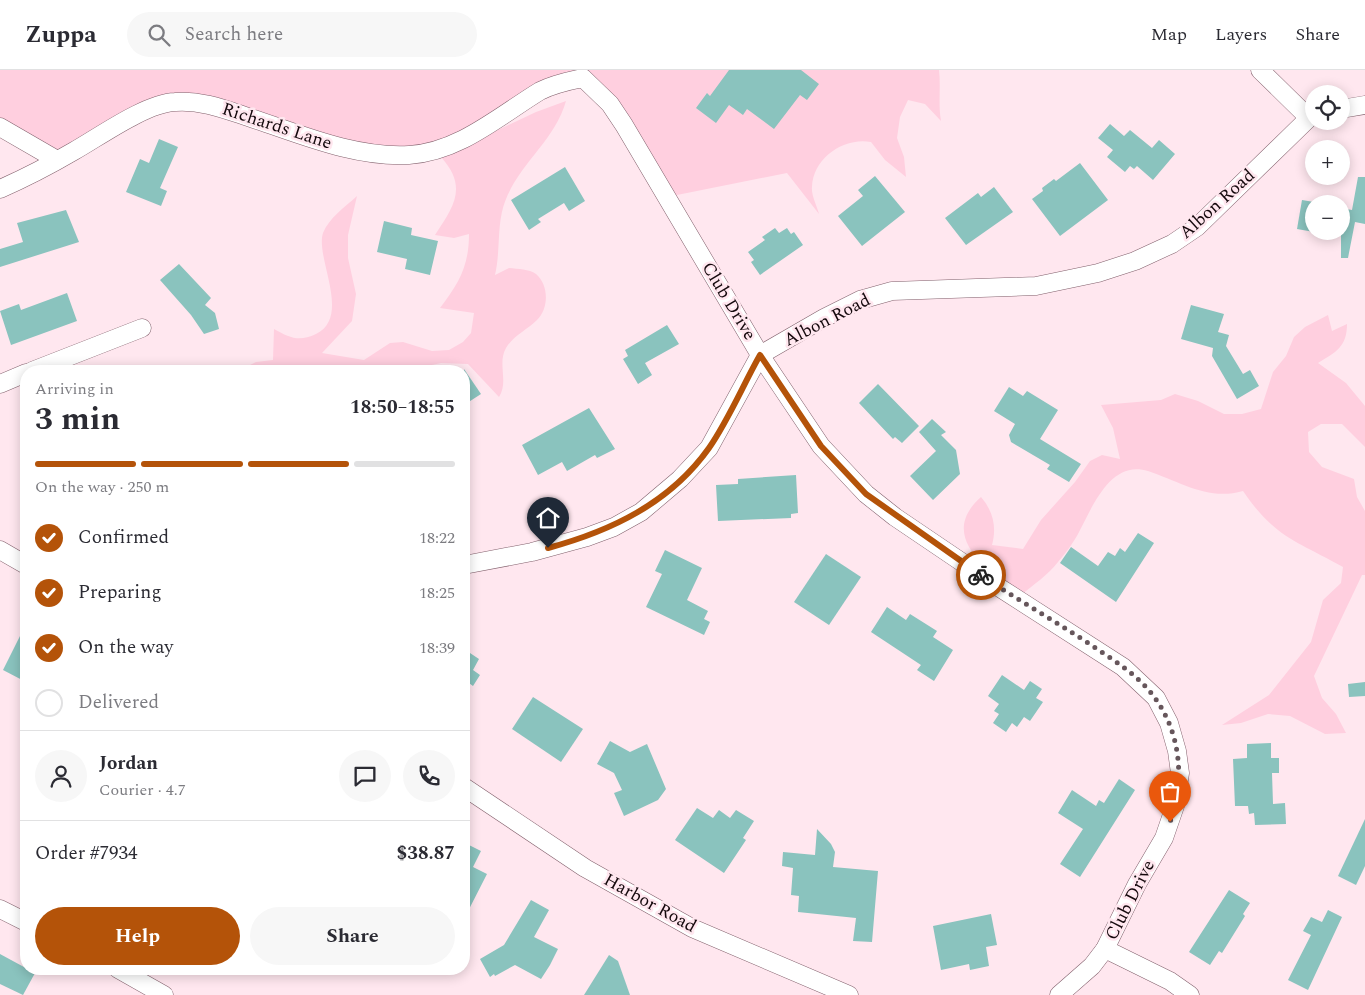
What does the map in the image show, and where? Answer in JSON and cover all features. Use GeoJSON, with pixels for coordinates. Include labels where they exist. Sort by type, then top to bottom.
{"type":"FeatureCollection","features":[{"type":"Feature","properties":{"kind":"street"},"geometry":{"type":"LineString","coordinates":[[1260,70],[1305,111]]}},
{"type":"Feature","properties":{"kind":"street","name":"Club Drive"},"geometry":{"type":"LineString","coordinates":[[557,84],[583,78],[610,104],[760,355],[821,446],[866,494],[1000,588],[1123,666],[1156,698],[1178,751],[1180,773],[1175,806],[1164,838],[1137,884],[1105,948]]}},
{"type":"Feature","properties":{"kind":"street","name":"Richards Lane"},"geometry":{"type":"LineString","coordinates":[[0,189],[143,112],[174,102],[209,104],[333,145],[368,153],[409,155],[423,153],[457,142],[557,84]]}},
{"type":"Feature","properties":{"kind":"street"},"geometry":{"type":"LineString","coordinates":[[1350,108],[1365,106]]}},
{"type":"Feature","properties":{"kind":"street","name":"Albon Road"},"geometry":{"type":"LineString","coordinates":[[760,355],[860,300],[892,291],[1036,286],[1098,273],[1135,262],[1172,244],[1197,227],[1305,123]]}},
{"type":"Feature","properties":{"kind":"street"},"geometry":{"type":"LineString","coordinates":[[0,127],[57,160]]}},
{"type":"Feature","properties":{"kind":"street"},"geometry":{"type":"LineString","coordinates":[[47,365],[142,328]]}},
{"type":"Feature","properties":{"kind":"street"},"geometry":{"type":"LineString","coordinates":[[470,564],[532,552],[587,537],[641,512],[680,479],[709,448],[760,355]]}},
{"type":"Feature","properties":{"kind":"street"},"geometry":{"type":"LineString","coordinates":[[0,384],[20,376]]}},
{"type":"Feature","properties":{"kind":"street"},"geometry":{"type":"LineString","coordinates":[[0,550],[20,562]]}},
{"type":"Feature","properties":{"kind":"street","name":"Harbor Road"},"geometry":{"type":"LineString","coordinates":[[470,791],[585,868],[692,928],[849,995]]}},
{"type":"Feature","properties":{"kind":"street"},"geometry":{"type":"LineString","coordinates":[[0,909],[20,919]]}},
{"type":"Feature","properties":{"kind":"street"},"geometry":{"type":"LineString","coordinates":[[1059,995],[1092,966],[1105,948],[1170,981],[1190,995]]}},
{"type":"Feature","properties":{"kind":"street"},"geometry":{"type":"LineString","coordinates":[[129,975],[164,995]]}},
{"type":"Feature","properties":{"kind":"shaded area"},"geometry":{"type":"Polygon","coordinates":[[[0,70],[939,70],[941,121],[925,104],[908,100],[900,117],[897,138],[904,157],[906,177],[885,160],[871,142],[851,143],[841,146],[832,152],[818,167],[814,177],[812,193],[819,214],[787,173],[667,197],[592,81],[570,81],[429,158],[353,154],[201,103],[164,103],[57,158],[0,124],[0,70]]]}},
{"type":"Feature","properties":{"kind":"shaded area"},"geometry":{"type":"Polygon","coordinates":[[[566,101],[554,128],[520,174],[506,199],[501,217],[495,275],[509,268],[533,272],[543,284],[546,297],[541,315],[506,348],[503,360],[503,385],[499,397],[468,364],[250,365],[256,362],[273,360],[274,329],[290,337],[305,338],[316,334],[326,326],[331,314],[332,301],[322,244],[323,233],[333,218],[357,196],[348,235],[348,258],[356,294],[352,321],[322,353],[364,360],[390,343],[403,342],[432,351],[449,350],[463,342],[471,333],[474,313],[440,308],[462,274],[469,245],[469,234],[454,238],[435,235],[448,215],[455,196],[456,187],[449,168],[441,157],[536,112],[566,101]]]}},
{"type":"Feature","properties":{"kind":"shaded area"},"geometry":{"type":"Polygon","coordinates":[[[1328,315],[1332,331],[1347,324],[1345,338],[1339,348],[1318,363],[1346,383],[1365,406],[1365,447],[1342,424],[1321,424],[1308,432],[1309,452],[1322,467],[1354,479],[1357,497],[1365,511],[1365,575],[1362,575],[1314,676],[1322,698],[1336,714],[1346,733],[1325,734],[1290,716],[1268,714],[1241,723],[1222,725],[1269,695],[1311,642],[1323,600],[1341,583],[1343,567],[1300,544],[1277,529],[1255,507],[1243,491],[1218,494],[1195,489],[1148,471],[1135,469],[1123,472],[1104,488],[1096,499],[1076,537],[1061,559],[1045,576],[1021,595],[995,576],[972,552],[966,540],[964,526],[969,512],[981,497],[993,520],[992,545],[1023,549],[1041,520],[1075,482],[1090,461],[1102,455],[1120,459],[1113,428],[1101,405],[1161,400],[1175,394],[1198,401],[1224,414],[1242,414],[1261,409],[1273,372],[1286,356],[1294,337],[1305,327],[1328,315]]]}},
{"type":"Feature","properties":{"kind":"building"},"geometry":{"type":"Polygon","coordinates":[[[729,70],[801,70],[819,84],[807,100],[800,95],[774,129],[747,109],[743,115],[729,105],[716,123],[696,108],[707,93],[710,96],[729,70]]]}},
{"type":"Feature","properties":{"kind":"building"},"geometry":{"type":"Polygon","coordinates":[[[1110,124],[1124,136],[1130,130],[1152,148],[1159,140],[1175,154],[1153,180],[1137,166],[1134,169],[1130,166],[1125,172],[1107,157],[1113,150],[1098,138],[1110,124]]]}},
{"type":"Feature","properties":{"kind":"building"},"geometry":{"type":"Polygon","coordinates":[[[159,139],[178,147],[160,188],[167,191],[161,206],[126,192],[140,159],[149,163],[159,139]]]}},
{"type":"Feature","properties":{"kind":"building"},"geometry":{"type":"Polygon","coordinates":[[[1080,163],[1108,200],[1060,236],[1032,199],[1054,179],[1056,181],[1080,163]]]}},
{"type":"Feature","properties":{"kind":"building"},"geometry":{"type":"Polygon","coordinates":[[[565,167],[585,201],[569,211],[564,203],[538,219],[541,222],[529,230],[511,200],[565,167]]]}},
{"type":"Feature","properties":{"kind":"building"},"geometry":{"type":"Polygon","coordinates":[[[875,176],[905,212],[862,246],[838,216],[863,196],[858,190],[875,176]]]}},
{"type":"Feature","properties":{"kind":"building"},"geometry":{"type":"Polygon","coordinates":[[[1358,177],[1365,177],[1365,224],[1355,222],[1348,258],[1341,258],[1341,240],[1350,240],[1350,210],[1352,210],[1358,177]]]}},
{"type":"Feature","properties":{"kind":"building"},"geometry":{"type":"Polygon","coordinates":[[[994,187],[1013,212],[966,245],[945,218],[978,193],[981,197],[994,187]]]}},
{"type":"Feature","properties":{"kind":"building"},"geometry":{"type":"Polygon","coordinates":[[[1302,200],[1305,200],[1305,230],[1297,229],[1302,200]]]}},
{"type":"Feature","properties":{"kind":"building"},"geometry":{"type":"Polygon","coordinates":[[[66,210],[79,242],[0,267],[0,249],[23,242],[17,223],[66,210]]]}},
{"type":"Feature","properties":{"kind":"building"},"geometry":{"type":"Polygon","coordinates":[[[384,221],[412,228],[411,235],[438,241],[430,275],[405,269],[407,259],[377,252],[384,221]]]}},
{"type":"Feature","properties":{"kind":"building"},"geometry":{"type":"Polygon","coordinates":[[[775,228],[779,233],[787,228],[791,234],[794,232],[803,245],[760,275],[751,262],[754,260],[748,252],[765,240],[762,237],[775,228]]]}},
{"type":"Feature","properties":{"kind":"building"},"geometry":{"type":"Polygon","coordinates":[[[179,264],[211,298],[205,305],[215,313],[219,329],[204,334],[191,315],[160,280],[179,264]]]}},
{"type":"Feature","properties":{"kind":"building"},"geometry":{"type":"Polygon","coordinates":[[[67,293],[77,321],[11,345],[0,311],[19,304],[21,310],[67,293]]]}},
{"type":"Feature","properties":{"kind":"building"},"geometry":{"type":"Polygon","coordinates":[[[1191,305],[1224,314],[1218,332],[1229,335],[1226,346],[1243,374],[1250,370],[1259,386],[1237,399],[1212,356],[1213,348],[1181,339],[1191,305]]]}},
{"type":"Feature","properties":{"kind":"building"},"geometry":{"type":"Polygon","coordinates":[[[667,325],[679,344],[645,363],[652,375],[638,384],[623,359],[628,356],[625,350],[667,325]]]}},
{"type":"Feature","properties":{"kind":"building"},"geometry":{"type":"Polygon","coordinates":[[[470,378],[481,394],[470,401],[470,378]]]}},
{"type":"Feature","properties":{"kind":"building"},"geometry":{"type":"Polygon","coordinates":[[[878,384],[919,426],[902,443],[895,437],[893,439],[859,403],[878,384]]]}},
{"type":"Feature","properties":{"kind":"building"},"geometry":{"type":"Polygon","coordinates":[[[1009,387],[1023,396],[1027,391],[1058,410],[1040,439],[1081,464],[1069,482],[1047,469],[1050,465],[1011,442],[1009,435],[1015,424],[994,411],[1009,387]]]}},
{"type":"Feature","properties":{"kind":"building"},"geometry":{"type":"Polygon","coordinates":[[[589,408],[615,449],[597,458],[595,455],[567,471],[562,462],[538,475],[522,445],[589,408]]]}},
{"type":"Feature","properties":{"kind":"building"},"geometry":{"type":"Polygon","coordinates":[[[932,419],[946,432],[941,435],[956,450],[960,474],[933,500],[910,476],[936,451],[919,432],[932,419]]]}},
{"type":"Feature","properties":{"kind":"building"},"geometry":{"type":"Polygon","coordinates":[[[796,475],[798,513],[791,514],[791,518],[718,521],[716,485],[738,484],[738,479],[796,475]]]}},
{"type":"Feature","properties":{"kind":"building"},"geometry":{"type":"Polygon","coordinates":[[[1138,533],[1154,543],[1116,602],[1060,563],[1071,547],[1098,566],[1108,552],[1115,556],[1120,548],[1125,552],[1138,533]]]}},
{"type":"Feature","properties":{"kind":"building"},"geometry":{"type":"Polygon","coordinates":[[[665,550],[702,568],[687,600],[708,611],[704,619],[710,622],[704,635],[646,607],[662,574],[655,571],[665,550]]]}},
{"type":"Feature","properties":{"kind":"building"},"geometry":{"type":"Polygon","coordinates":[[[826,554],[861,577],[829,625],[794,602],[826,554]]]}},
{"type":"Feature","properties":{"kind":"building"},"geometry":{"type":"Polygon","coordinates":[[[887,607],[906,620],[910,614],[937,631],[933,637],[953,650],[934,681],[917,670],[921,665],[871,632],[887,607]]]}},
{"type":"Feature","properties":{"kind":"building"},"geometry":{"type":"Polygon","coordinates":[[[20,636],[20,679],[3,670],[20,636]]]}},
{"type":"Feature","properties":{"kind":"building"},"geometry":{"type":"Polygon","coordinates":[[[470,653],[479,659],[473,670],[480,675],[473,686],[470,684],[470,653]]]}},
{"type":"Feature","properties":{"kind":"building"},"geometry":{"type":"Polygon","coordinates":[[[1002,675],[1024,690],[1030,681],[1042,689],[1036,698],[1043,702],[1030,721],[1024,717],[1017,727],[1012,723],[1006,732],[993,723],[999,714],[994,711],[999,704],[988,696],[1002,675]]]}},
{"type":"Feature","properties":{"kind":"building"},"geometry":{"type":"Polygon","coordinates":[[[1365,682],[1365,696],[1349,697],[1348,684],[1365,682]]]}},
{"type":"Feature","properties":{"kind":"building"},"geometry":{"type":"Polygon","coordinates":[[[533,697],[583,729],[561,762],[512,729],[533,697]]]}},
{"type":"Feature","properties":{"kind":"building"},"geometry":{"type":"Polygon","coordinates":[[[610,741],[630,752],[647,744],[666,789],[658,800],[624,816],[614,793],[622,790],[614,773],[597,764],[610,741]]]}},
{"type":"Feature","properties":{"kind":"building"},"geometry":{"type":"Polygon","coordinates":[[[1271,743],[1271,758],[1279,758],[1279,773],[1272,773],[1273,804],[1285,803],[1286,824],[1255,825],[1254,813],[1249,814],[1248,806],[1235,806],[1233,759],[1247,758],[1247,744],[1271,743]]]}},
{"type":"Feature","properties":{"kind":"building"},"geometry":{"type":"Polygon","coordinates":[[[1119,779],[1135,790],[1080,877],[1060,864],[1083,829],[1058,813],[1072,790],[1096,806],[1099,800],[1104,803],[1119,779]]]}},
{"type":"Feature","properties":{"kind":"building"},"geometry":{"type":"Polygon","coordinates":[[[697,808],[713,818],[719,810],[730,818],[736,810],[754,821],[743,838],[746,840],[724,873],[675,840],[697,808]]]}},
{"type":"Feature","properties":{"kind":"building"},"geometry":{"type":"Polygon","coordinates":[[[1365,819],[1365,866],[1356,885],[1338,876],[1365,819]]]}},
{"type":"Feature","properties":{"kind":"building"},"geometry":{"type":"Polygon","coordinates":[[[817,829],[831,844],[835,852],[833,867],[878,871],[872,942],[853,941],[856,918],[798,912],[799,896],[791,895],[793,868],[782,866],[783,852],[815,855],[817,829]]]}},
{"type":"Feature","properties":{"kind":"building"},"geometry":{"type":"Polygon","coordinates":[[[470,846],[481,851],[473,867],[487,874],[470,907],[470,846]]]}},
{"type":"Feature","properties":{"kind":"building"},"geometry":{"type":"Polygon","coordinates":[[[1229,890],[1250,903],[1243,914],[1245,916],[1222,953],[1219,951],[1210,965],[1189,952],[1229,890]]]}},
{"type":"Feature","properties":{"kind":"building"},"geometry":{"type":"Polygon","coordinates":[[[531,900],[549,910],[534,937],[558,949],[550,965],[541,979],[515,965],[490,977],[480,959],[504,945],[531,900]]]}},
{"type":"Feature","properties":{"kind":"building"},"geometry":{"type":"Polygon","coordinates":[[[1328,910],[1342,917],[1308,990],[1288,980],[1311,935],[1303,931],[1311,917],[1322,922],[1328,910]]]}},
{"type":"Feature","properties":{"kind":"building"},"geometry":{"type":"Polygon","coordinates":[[[991,914],[997,945],[986,947],[989,966],[970,970],[969,964],[941,970],[933,926],[991,914]]]}},
{"type":"Feature","properties":{"kind":"building"},"geometry":{"type":"Polygon","coordinates":[[[0,954],[20,965],[20,975],[34,975],[23,995],[0,984],[0,954]]]}},
{"type":"Feature","properties":{"kind":"building"},"geometry":{"type":"Polygon","coordinates":[[[609,955],[618,961],[630,995],[584,995],[609,955]]]}},
{"type":"Feature","properties":{"kind":"way so far"},"geometry":{"type":"LineString","coordinates":[[981,575],[1123,666],[1140,680],[1156,698],[1178,751],[1180,773],[1175,806],[1170,822]]}},
{"type":"Feature","properties":{"kind":"route"},"geometry":{"type":"LineString","coordinates":[[548,548],[587,537],[641,512],[680,479],[709,448],[760,355],[821,446],[866,494],[895,517],[981,575]]}}]}
